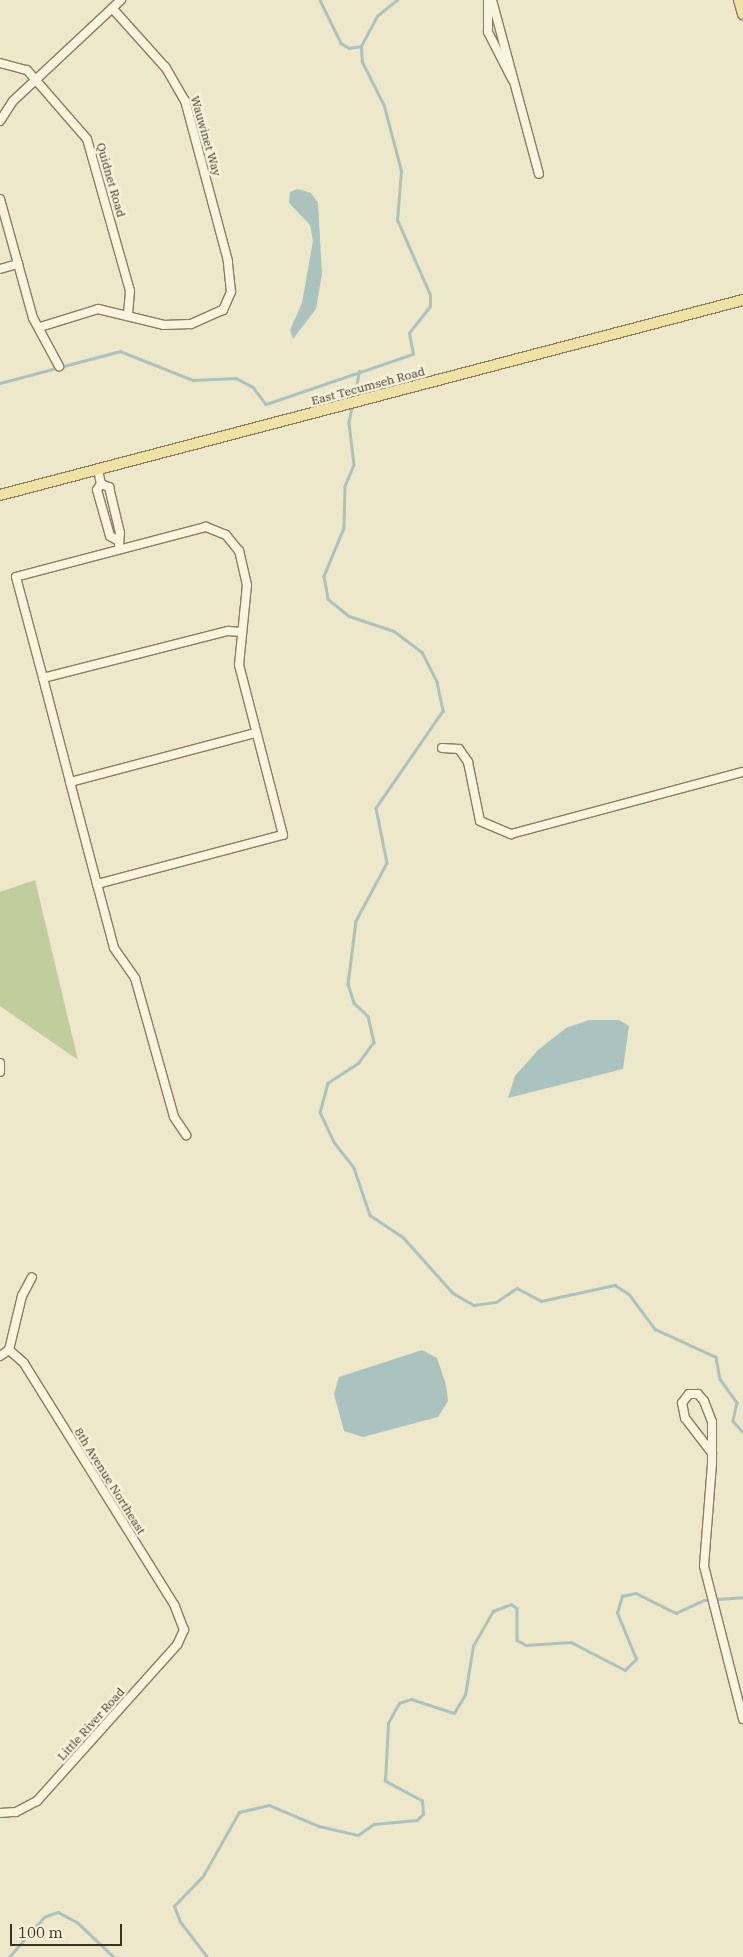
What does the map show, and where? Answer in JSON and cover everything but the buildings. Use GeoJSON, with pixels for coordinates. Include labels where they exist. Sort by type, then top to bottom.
{"type":"FeatureCollection","features":[{"type":"Feature","properties":{"kind":"main road"},"geometry":{"type":"LineString","coordinates":[[739,0],[743,14]]}},
{"type":"Feature","properties":{"kind":"main road","name":"East Tecumseh Road"},"geometry":{"type":"LineString","coordinates":[[0,495],[743,300]]}},
{"type":"Feature","properties":{"kind":"street"},"geometry":{"type":"LineString","coordinates":[[0,121],[36,79],[121,0]]}},
{"type":"Feature","properties":{"kind":"street"},"geometry":{"type":"LineString","coordinates":[[488,0],[490,41],[514,81]]}},
{"type":"Feature","properties":{"kind":"street"},"geometry":{"type":"LineString","coordinates":[[492,0],[539,174]]}},
{"type":"Feature","properties":{"kind":"street","name":"Wauwinet Way"},"geometry":{"type":"LineString","coordinates":[[112,8],[172,75],[185,101],[228,261],[231,292],[223,310],[191,324],[169,326],[128,315]]}},
{"type":"Feature","properties":{"kind":"street","name":"Quidnet Road"},"geometry":{"type":"LineString","coordinates":[[0,62],[16,64],[36,79],[82,130],[92,149],[130,292],[128,315]]}},
{"type":"Feature","properties":{"kind":"street"},"geometry":{"type":"LineString","coordinates":[[0,199],[18,264],[40,327],[59,366]]}},
{"type":"Feature","properties":{"kind":"street"},"geometry":{"type":"LineString","coordinates":[[0,269],[18,264]]}},
{"type":"Feature","properties":{"kind":"street"},"geometry":{"type":"LineString","coordinates":[[40,327],[92,310],[128,315]]}},
{"type":"Feature","properties":{"kind":"street"},"geometry":{"type":"LineString","coordinates":[[98,470],[102,484]]}},
{"type":"Feature","properties":{"kind":"street"},"geometry":{"type":"LineString","coordinates":[[102,484],[109,487],[120,533],[118,544]]}},
{"type":"Feature","properties":{"kind":"street"},"geometry":{"type":"LineString","coordinates":[[102,484],[97,490],[99,500],[110,536],[118,544]]}},
{"type":"Feature","properties":{"kind":"street"},"geometry":{"type":"LineString","coordinates":[[97,884],[283,835],[255,733],[239,665],[247,585],[239,551],[226,535],[206,527],[118,544],[16,577],[43,678],[70,782],[97,884],[114,948],[135,978],[174,1117],[186,1135]]}},
{"type":"Feature","properties":{"kind":"street"},"geometry":{"type":"LineString","coordinates":[[43,678],[228,631],[242,632]]}},
{"type":"Feature","properties":{"kind":"street"},"geometry":{"type":"LineString","coordinates":[[70,782],[255,733]]}},
{"type":"Feature","properties":{"kind":"street"},"geometry":{"type":"LineString","coordinates":[[442,748],[459,749],[468,762],[480,821],[511,834],[743,772]]}},
{"type":"Feature","properties":{"kind":"street"},"geometry":{"type":"LineString","coordinates":[[0,1356],[9,1350],[22,1296],[32,1277]]}},
{"type":"Feature","properties":{"kind":"street","name":"8th Avenue Northeast"},"geometry":{"type":"LineString","coordinates":[[9,1350],[24,1362],[175,1606],[184,1630]]}},
{"type":"Feature","properties":{"kind":"street"},"geometry":{"type":"LineString","coordinates":[[712,1453],[685,1418],[682,1403],[689,1394],[698,1394],[709,1411],[712,1453],[704,1566],[743,1719]]}},
{"type":"Feature","properties":{"kind":"street","name":"Little River Road"},"geometry":{"type":"LineString","coordinates":[[0,1813],[16,1812],[36,1801],[177,1644],[184,1630]]}},
{"type":"Feature","properties":{"kind":"green space"},"geometry":{"type":"Polygon","coordinates":[[[35,880],[78,1060],[0,1006],[0,892],[35,880]]]}},
{"type":"Feature","properties":{"kind":"water"},"geometry":{"type":"Polygon","coordinates":[[[298,189],[311,193],[318,203],[322,274],[316,309],[293,339],[290,330],[302,303],[313,241],[310,225],[289,203],[290,192],[298,189]]]}},
{"type":"Feature","properties":{"kind":"water"},"geometry":{"type":"Polygon","coordinates":[[[589,1020],[619,1020],[629,1026],[623,1069],[508,1098],[515,1076],[538,1050],[566,1028],[589,1020]]]}},
{"type":"Feature","properties":{"kind":"water"},"geometry":{"type":"Polygon","coordinates":[[[422,1350],[437,1358],[446,1385],[448,1401],[438,1417],[363,1437],[344,1431],[334,1394],[339,1377],[422,1350]]]}},
{"type":"Feature","properties":{"kind":"waterway"},"geometry":{"type":"LineString","coordinates":[[320,0],[341,43],[349,48],[361,46]]}},
{"type":"Feature","properties":{"kind":"waterway"},"geometry":{"type":"LineString","coordinates":[[0,383],[120,351],[193,380],[236,378],[253,387],[266,404],[413,354],[409,333],[430,306],[430,295],[397,220],[401,171],[384,106],[362,62],[361,46],[377,16],[397,0]]}},
{"type":"Feature","properties":{"kind":"waterway"},"geometry":{"type":"LineString","coordinates":[[354,399],[359,371]]}},
{"type":"Feature","properties":{"kind":"waterway"},"geometry":{"type":"LineString","coordinates":[[352,407],[349,423],[354,465],[345,486],[344,528],[324,576],[328,599],[349,616],[394,631],[422,652],[437,682],[443,711],[376,808],[387,863],[356,921],[348,984],[354,1003],[368,1016],[374,1042],[359,1063],[328,1083],[320,1112],[334,1142],[354,1168],[370,1215],[403,1237],[453,1293],[474,1305],[496,1302],[517,1288],[541,1301],[615,1285],[629,1294],[655,1329],[716,1357],[720,1379],[737,1402],[733,1421],[743,1432]]}},
{"type":"Feature","properties":{"kind":"waterway"},"geometry":{"type":"LineString","coordinates":[[207,1957],[180,1922],[174,1906],[203,1876],[239,1812],[269,1805],[319,1826],[358,1835],[374,1824],[417,1820],[423,1814],[422,1801],[385,1781],[388,1723],[399,1703],[411,1699],[454,1713],[465,1695],[473,1646],[493,1611],[511,1604],[517,1608],[517,1640],[526,1645],[571,1642],[625,1670],[636,1659],[617,1613],[622,1596],[636,1593],[676,1613],[704,1600],[743,1597]]}},
{"type":"Feature","properties":{"kind":"waterway"},"geometry":{"type":"LineString","coordinates":[[9,1957],[44,1917],[58,1912],[77,1922],[114,1957]]}}]}
